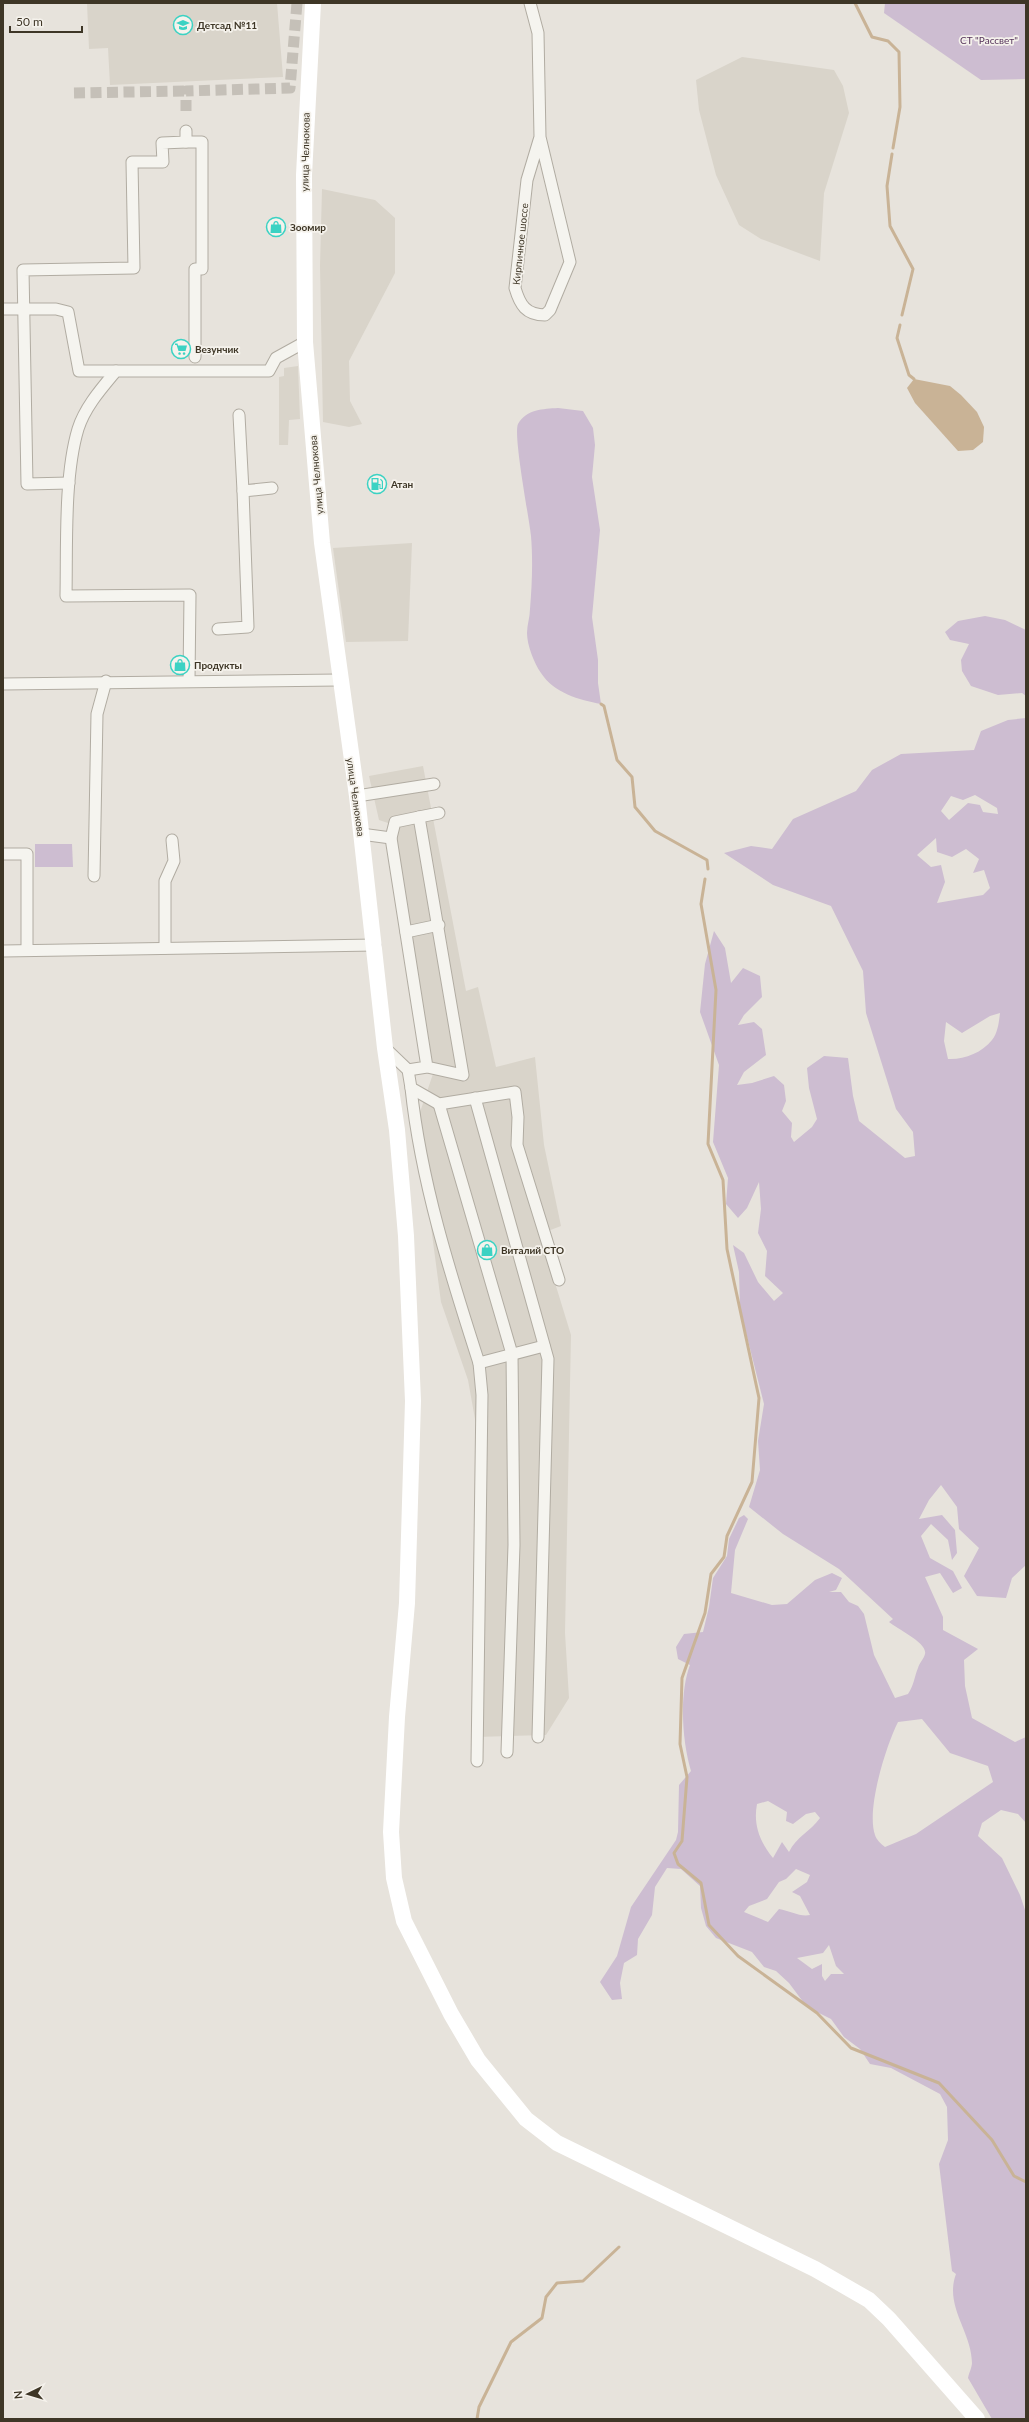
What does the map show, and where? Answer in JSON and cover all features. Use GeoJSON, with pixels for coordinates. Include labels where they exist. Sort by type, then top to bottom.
{"type":"FeatureCollection","features":[{"type":"Feature","properties":{"kind":"main road","name":"улица Челнокова"},"geometry":{"type":"LineString","coordinates":[[313,3],[304,175],[305,342],[322,543],[339,680],[357,796],[375,944],[385,1048],[397,1130],[406,1236],[413,1401],[407,1603],[397,1717],[391,1832],[394,1878],[404,1920],[451,2014],[478,2060],[526,2119],[557,2143],[815,2269],[869,2300],[889,2319],[977,2419]]}},
{"type":"Feature","properties":{"kind":"street","name":"Кирпичное шоссе"},"geometry":{"type":"LineString","coordinates":[[530,3],[538,33],[540,137],[570,262],[550,310],[545,316],[533,315],[520,304],[515,288],[527,180],[540,137]]}},
{"type":"Feature","properties":{"kind":"street"},"geometry":{"type":"LineString","coordinates":[[186,131],[186,142]]}},
{"type":"Feature","properties":{"kind":"street"},"geometry":{"type":"LineString","coordinates":[[69,483],[26,484],[24,270],[134,268],[132,162],[162,162],[162,143],[202,142],[202,269],[195,269],[195,356]]}},
{"type":"Feature","properties":{"kind":"street"},"geometry":{"type":"LineString","coordinates":[[3,309],[56,308],[68,312],[79,371],[269,371],[276,358],[305,342]]}},
{"type":"Feature","properties":{"kind":"street"},"geometry":{"type":"LineString","coordinates":[[116,371],[94,397],[78,429],[69,483],[66,596],[190,595],[189,680]]}},
{"type":"Feature","properties":{"kind":"street"},"geometry":{"type":"LineString","coordinates":[[218,629],[248,627],[239,415]]}},
{"type":"Feature","properties":{"kind":"street"},"geometry":{"type":"LineString","coordinates":[[243,491],[272,488]]}},
{"type":"Feature","properties":{"kind":"street"},"geometry":{"type":"LineString","coordinates":[[3,684],[189,680],[339,680]]}},
{"type":"Feature","properties":{"kind":"street"},"geometry":{"type":"LineString","coordinates":[[94,876],[97,714],[106,681]]}},
{"type":"Feature","properties":{"kind":"street"},"geometry":{"type":"LineString","coordinates":[[357,796],[434,784]]}},
{"type":"Feature","properties":{"kind":"street"},"geometry":{"type":"LineString","coordinates":[[427,1067],[391,838],[395,822],[439,813]]}},
{"type":"Feature","properties":{"kind":"street"},"geometry":{"type":"LineString","coordinates":[[408,1070],[427,1067],[462,1075],[439,925],[419,817]]}},
{"type":"Feature","properties":{"kind":"street"},"geometry":{"type":"LineString","coordinates":[[361,834],[391,838]]}},
{"type":"Feature","properties":{"kind":"street"},"geometry":{"type":"LineString","coordinates":[[165,948],[165,881],[174,861],[172,840]]}},
{"type":"Feature","properties":{"kind":"street"},"geometry":{"type":"LineString","coordinates":[[3,854],[28,854],[27,950]]}},
{"type":"Feature","properties":{"kind":"street"},"geometry":{"type":"LineString","coordinates":[[406,932],[439,925]]}},
{"type":"Feature","properties":{"kind":"street"},"geometry":{"type":"LineString","coordinates":[[3,951],[375,944]]}},
{"type":"Feature","properties":{"kind":"street"},"geometry":{"type":"LineString","coordinates":[[385,1048],[408,1070],[415,1128],[445,1259],[479,1363],[482,1395],[477,1761]]}},
{"type":"Feature","properties":{"kind":"street"},"geometry":{"type":"LineString","coordinates":[[411,1088],[439,1104],[516,1092],[518,1117],[517,1145],[559,1280]]}},
{"type":"Feature","properties":{"kind":"street"},"geometry":{"type":"LineString","coordinates":[[475,1098],[548,1359],[538,1737]]}},
{"type":"Feature","properties":{"kind":"street"},"geometry":{"type":"LineString","coordinates":[[439,1104],[512,1354],[514,1545],[507,1752]]}},
{"type":"Feature","properties":{"kind":"street"},"geometry":{"type":"LineString","coordinates":[[479,1363],[544,1346]]}},
{"type":"Feature","properties":{"kind":"shaded area","name":"Детсад №11"},"geometry":{"type":"Polygon","coordinates":[[[87,3],[277,3],[283,77],[110,85],[108,48],[89,49],[87,3]]]}},
{"type":"Feature","properties":{"kind":"shaded area"},"geometry":{"type":"Polygon","coordinates":[[[742,57],[834,70],[843,86],[849,113],[824,193],[820,261],[761,239],[739,225],[716,175],[699,110],[696,80],[742,57]]]}},
{"type":"Feature","properties":{"kind":"shaded area"},"geometry":{"type":"Polygon","coordinates":[[[322,189],[375,200],[395,218],[395,273],[349,361],[350,401],[362,424],[349,427],[323,422],[320,266],[322,189]]]}},
{"type":"Feature","properties":{"kind":"shaded area"},"geometry":{"type":"Polygon","coordinates":[[[298,366],[300,419],[289,420],[288,445],[279,445],[279,377],[284,376],[284,368],[298,366]]]}},
{"type":"Feature","properties":{"kind":"shaded area"},"geometry":{"type":"Polygon","coordinates":[[[914,379],[950,386],[961,395],[977,412],[984,427],[983,442],[973,450],[958,451],[915,403],[907,388],[914,379]]]}},
{"type":"Feature","properties":{"kind":"shaded area"},"geometry":{"type":"Polygon","coordinates":[[[412,543],[408,641],[346,642],[333,548],[412,543]]]}},
{"type":"Feature","properties":{"kind":"shaded area"},"geometry":{"type":"Polygon","coordinates":[[[423,766],[466,991],[478,987],[496,1067],[535,1057],[544,1145],[561,1226],[540,1234],[571,1335],[565,1633],[569,1698],[546,1735],[476,1737],[483,1464],[468,1380],[441,1302],[417,1121],[434,1071],[391,824],[379,820],[369,776],[423,766]]]}},
{"type":"Feature","properties":{"kind":"green space","name":"СТ \"Рассвет\""},"geometry":{"type":"Polygon","coordinates":[[[885,3],[1026,3],[1026,79],[981,80],[884,13],[885,3]]]}},
{"type":"Feature","properties":{"kind":"green space"},"geometry":{"type":"Polygon","coordinates":[[[558,408],[583,411],[593,428],[595,445],[592,477],[600,530],[592,617],[598,660],[598,683],[601,704],[576,698],[560,691],[546,680],[531,654],[527,638],[532,581],[532,545],[519,459],[517,431],[518,424],[526,415],[536,411],[558,408]]]}},
{"type":"Feature","properties":{"kind":"green space"},"geometry":{"type":"Polygon","coordinates":[[[985,616],[1005,620],[1026,630],[1026,696],[1022,693],[998,695],[971,686],[962,671],[961,660],[969,644],[950,640],[945,632],[958,621],[985,616]]]}},
{"type":"Feature","properties":{"kind":"green space"},"geometry":{"type":"Polygon","coordinates":[[[1026,718],[1026,1565],[1012,1578],[1006,1598],[977,1596],[964,1576],[979,1548],[959,1529],[957,1507],[941,1485],[929,1500],[919,1519],[942,1515],[955,1530],[957,1553],[952,1560],[948,1540],[931,1524],[921,1536],[930,1558],[953,1571],[962,1588],[953,1593],[940,1573],[925,1577],[943,1617],[943,1630],[978,1649],[964,1660],[965,1686],[972,1718],[1015,1742],[1026,1737],[1026,1823],[1018,1814],[1001,1810],[982,1823],[978,1836],[1002,1858],[1020,1895],[1026,1913],[1026,2419],[992,2419],[968,2378],[972,2365],[971,2352],[953,2297],[953,2286],[956,2274],[952,2271],[939,2164],[948,2140],[947,2107],[940,2094],[891,2068],[870,2064],[860,2049],[844,2037],[831,2019],[807,2007],[789,1983],[776,1971],[764,1967],[752,1952],[716,1938],[706,1926],[701,1908],[700,1886],[681,1869],[667,1868],[655,1887],[652,1915],[638,1939],[637,1955],[624,1963],[620,1983],[622,1999],[612,2000],[600,1982],[617,1956],[631,1907],[676,1840],[678,1832],[679,1785],[691,1771],[686,1746],[683,1718],[684,1690],[690,1665],[678,1659],[676,1647],[684,1634],[703,1632],[709,1607],[713,1578],[727,1556],[729,1539],[739,1518],[744,1515],[748,1519],[735,1550],[731,1593],[772,1605],[787,1604],[815,1580],[832,1573],[842,1578],[836,1590],[829,1592],[841,1592],[849,1602],[858,1606],[864,1614],[874,1655],[895,1698],[908,1694],[925,1654],[925,1650],[922,1645],[889,1622],[893,1619],[839,1569],[783,1534],[749,1507],[760,1470],[758,1441],[764,1404],[740,1309],[739,1272],[733,1245],[744,1253],[758,1282],[774,1301],[783,1293],[765,1276],[767,1251],[758,1233],[761,1209],[759,1182],[747,1208],[738,1218],[726,1204],[728,1178],[713,1142],[719,1065],[700,1012],[705,964],[714,931],[725,948],[731,983],[743,968],[760,976],[762,997],[744,1015],[738,1025],[754,1022],[762,1029],[766,1055],[744,1072],[737,1085],[752,1083],[774,1076],[784,1085],[786,1101],[782,1111],[792,1123],[791,1137],[794,1142],[812,1127],[817,1119],[809,1088],[807,1068],[824,1056],[848,1058],[853,1096],[859,1121],[905,1158],[915,1156],[913,1132],[896,1109],[866,1013],[863,971],[831,906],[773,885],[724,853],[751,846],[772,849],[793,819],[856,791],[872,770],[901,754],[974,750],[981,731],[1008,720],[1026,718]],[[975,795],[963,800],[951,796],[941,811],[949,820],[968,803],[980,805],[983,812],[998,814],[997,808],[975,795]],[[936,838],[917,855],[931,867],[941,865],[945,882],[937,903],[983,895],[990,888],[984,870],[973,873],[979,859],[966,849],[952,857],[937,852],[936,838]],[[1000,1013],[990,1016],[962,1033],[946,1022],[944,1041],[948,1059],[972,1055],[988,1045],[996,1034],[1000,1013]],[[922,1719],[898,1722],[883,1761],[875,1794],[873,1810],[875,1835],[885,1847],[916,1834],[993,1782],[988,1766],[950,1753],[922,1719]],[[768,1801],[757,1804],[757,1826],[761,1839],[764,1846],[773,1858],[782,1842],[789,1852],[796,1842],[820,1818],[815,1812],[806,1814],[793,1824],[786,1821],[787,1812],[768,1801]],[[796,1869],[786,1879],[779,1882],[767,1899],[749,1906],[744,1912],[768,1922],[779,1909],[799,1915],[810,1915],[800,1896],[792,1892],[807,1882],[810,1875],[796,1869]],[[829,1945],[823,1953],[797,1958],[812,1969],[822,1964],[822,1976],[825,1981],[831,1974],[844,1974],[836,1966],[829,1945]]]}},
{"type":"Feature","properties":{"kind":"green space"},"geometry":{"type":"Polygon","coordinates":[[[35,844],[72,844],[73,867],[35,867],[35,844]]]}},
{"type":"Feature","properties":{"kind":"waterway"},"geometry":{"type":"LineString","coordinates":[[855,3],[872,37],[888,41],[899,52],[900,107],[893,148]]}},
{"type":"Feature","properties":{"kind":"waterway"},"geometry":{"type":"LineString","coordinates":[[892,154],[887,186],[890,226],[913,269],[902,315]]}},
{"type":"Feature","properties":{"kind":"waterway"},"geometry":{"type":"LineString","coordinates":[[900,325],[897,338],[909,375],[914,379]]}},
{"type":"Feature","properties":{"kind":"waterway"},"geometry":{"type":"LineString","coordinates":[[601,704],[604,706],[617,760],[632,777],[635,807],[655,831],[707,860],[708,869]]}},
{"type":"Feature","properties":{"kind":"waterway"},"geometry":{"type":"LineString","coordinates":[[705,879],[701,904],[716,990],[708,1144],[723,1180],[727,1249],[759,1398],[752,1482],[727,1536],[724,1557],[711,1574],[705,1613],[682,1678],[680,1744],[687,1777],[682,1841],[674,1853],[678,1864],[701,1883],[709,1925],[738,1956],[817,2013],[851,2048],[939,2083],[992,2140],[1014,2176],[1026,2182]]}},
{"type":"Feature","properties":{"kind":"waterway"},"geometry":{"type":"LineString","coordinates":[[477,2419],[479,2407],[511,2342],[542,2318],[546,2297],[557,2283],[583,2281],[619,2247]]}},
{"type":"Feature","properties":{"kind":"tunnel"},"geometry":{"type":"LineString","coordinates":[[186,111],[186,91],[290,88],[297,3]]}},
{"type":"Feature","properties":{"kind":"tunnel"},"geometry":{"type":"LineString","coordinates":[[74,93],[186,91]]}},
{"type":"Feature","properties":{"kind":"place","name":"Детсад №11"},"geometry":{"type":"Point","coordinates":[183,25]}},
{"type":"Feature","properties":{"kind":"place","name":"Зоомир"},"geometry":{"type":"Point","coordinates":[276,227]}},
{"type":"Feature","properties":{"kind":"place","name":"Везунчик"},"geometry":{"type":"Point","coordinates":[181,349]}},
{"type":"Feature","properties":{"kind":"place","name":"Атан"},"geometry":{"type":"Point","coordinates":[377,484]}},
{"type":"Feature","properties":{"kind":"place","name":"Продукты"},"geometry":{"type":"Point","coordinates":[180,665]}},
{"type":"Feature","properties":{"kind":"place","name":"Виталий СТО"},"geometry":{"type":"Point","coordinates":[487,1250]}}]}
